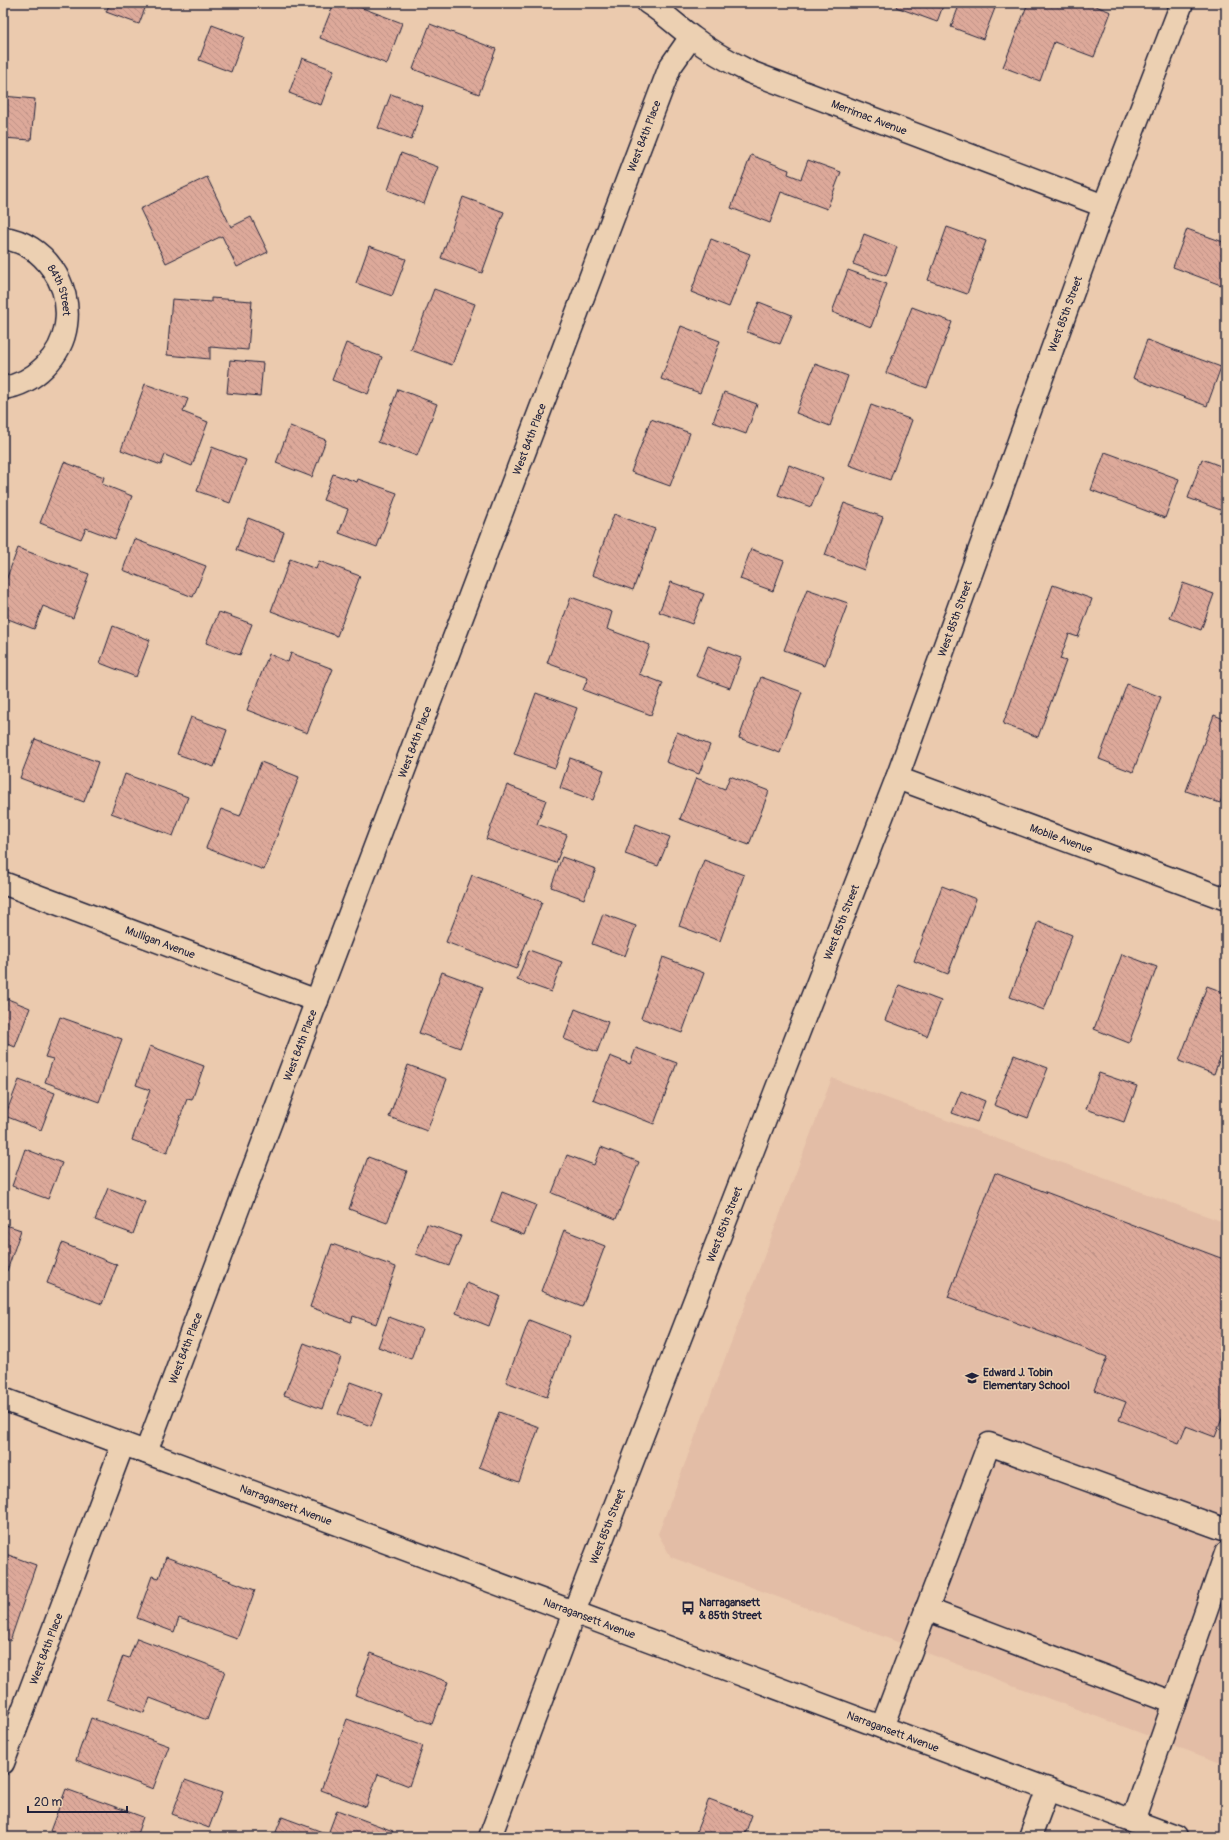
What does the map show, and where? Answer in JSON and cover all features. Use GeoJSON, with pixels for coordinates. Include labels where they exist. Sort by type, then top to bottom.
{"type":"FeatureCollection","features":[{"type":"Feature","properties":{"kind":"street","name":"Merrimac Avenue"},"geometry":{"type":"LineString","coordinates":[[648,3],[664,14],[691,37],[726,60],[750,72],[1104,206]]}},
{"type":"Feature","properties":{"kind":"street","name":"West 85th Street"},"geometry":{"type":"LineString","coordinates":[[490,1837],[574,1612],[897,778],[1104,206],[1182,3]]}},
{"type":"Feature","properties":{"kind":"street","name":"West 84th Place"},"geometry":{"type":"LineString","coordinates":[[146,1452],[670,67],[691,37]]}},
{"type":"Feature","properties":{"kind":"street","name":"84th Street"},"geometry":{"type":"LineString","coordinates":[[3,238],[13,239],[33,248],[49,263],[61,282],[66,303],[66,325],[59,346],[47,365],[30,379],[3,388]]}},
{"type":"Feature","properties":{"kind":"street","name":"Mobile Avenue"},"geometry":{"type":"LineString","coordinates":[[897,778],[1226,899]]}},
{"type":"Feature","properties":{"kind":"street","name":"Mulligan Avenue"},"geometry":{"type":"LineString","coordinates":[[3,883],[317,1001]]}},
{"type":"Feature","properties":{"kind":"street","name":"Narragansett Avenue"},"geometry":{"type":"LineString","coordinates":[[3,1399],[1176,1837]]}},
{"type":"Feature","properties":{"kind":"street","name":"West 84th Place"},"geometry":{"type":"LineString","coordinates":[[3,1763],[123,1444]]}},
{"type":"Feature","properties":{"kind":"street"},"geometry":{"type":"LineString","coordinates":[[882,1727],[988,1444],[1226,1530]]}},
{"type":"Feature","properties":{"kind":"street"},"geometry":{"type":"LineString","coordinates":[[1133,1821],[1226,1553]]}},
{"type":"Feature","properties":{"kind":"street"},"geometry":{"type":"LineString","coordinates":[[926,1609],[1174,1703]]}},
{"type":"Feature","properties":{"kind":"street"},"geometry":{"type":"LineString","coordinates":[[1030,1837],[1048,1789]]}},
{"type":"Feature","properties":{"kind":"shaded area","name":"Edward J. Tobin Elementary School"},"geometry":{"type":"Polygon","coordinates":[[[832,1078],[1226,1223],[1226,1765],[671,1557],[658,1534],[832,1078]]]}},
{"type":"Feature","properties":{"kind":"building"},"geometry":{"type":"Polygon","coordinates":[[[110,3],[147,3],[139,24],[106,12],[110,3]]]}},
{"type":"Feature","properties":{"kind":"building"},"geometry":{"type":"Polygon","coordinates":[[[334,3],[349,3],[402,23],[387,64],[320,38],[334,3]]]}},
{"type":"Feature","properties":{"kind":"building"},"geometry":{"type":"Polygon","coordinates":[[[898,3],[944,3],[937,22],[896,7],[898,3]]]}},
{"type":"Feature","properties":{"kind":"building"},"geometry":{"type":"Polygon","coordinates":[[[960,3],[997,3],[983,39],[951,27],[960,3]]]}},
{"type":"Feature","properties":{"kind":"building"},"geometry":{"type":"Polygon","coordinates":[[[1028,3],[1088,3],[1111,12],[1094,57],[1054,42],[1040,81],[1003,67],[1028,3]]]}},
{"type":"Feature","properties":{"kind":"building"},"geometry":{"type":"Polygon","coordinates":[[[430,24],[496,49],[479,94],[413,69],[430,24]]]}},
{"type":"Feature","properties":{"kind":"building"},"geometry":{"type":"Polygon","coordinates":[[[212,25],[244,37],[231,72],[199,60],[212,25]]]}},
{"type":"Feature","properties":{"kind":"building"},"geometry":{"type":"Polygon","coordinates":[[[302,58],[334,70],[321,105],[289,93],[302,58]]]}},
{"type":"Feature","properties":{"kind":"building"},"geometry":{"type":"Polygon","coordinates":[[[391,94],[423,106],[411,140],[378,128],[391,94]]]}},
{"type":"Feature","properties":{"kind":"building"},"geometry":{"type":"Polygon","coordinates":[[[3,96],[35,99],[31,140],[3,138],[3,96]]]}},
{"type":"Feature","properties":{"kind":"building"},"geometry":{"type":"Polygon","coordinates":[[[401,153],[438,167],[424,204],[388,190],[401,153]]]}},
{"type":"Feature","properties":{"kind":"building"},"geometry":{"type":"Polygon","coordinates":[[[751,155],[789,170],[788,174],[801,179],[808,160],[841,172],[827,209],[781,192],[770,223],[731,208],[751,155]]]}},
{"type":"Feature","properties":{"kind":"building"},"geometry":{"type":"Polygon","coordinates":[[[207,177],[231,227],[251,217],[268,252],[237,267],[222,236],[166,263],[140,209],[207,177]]]}},
{"type":"Feature","properties":{"kind":"building"},"geometry":{"type":"Polygon","coordinates":[[[463,197],[504,212],[482,273],[441,258],[463,197]]]}},
{"type":"Feature","properties":{"kind":"building"},"geometry":{"type":"Polygon","coordinates":[[[947,227],[986,241],[967,294],[928,280],[947,227]]]}},
{"type":"Feature","properties":{"kind":"building"},"geometry":{"type":"Polygon","coordinates":[[[1187,229],[1226,243],[1226,287],[1173,267],[1187,229]]]}},
{"type":"Feature","properties":{"kind":"building"},"geometry":{"type":"Polygon","coordinates":[[[864,234],[897,247],[886,276],[853,264],[864,234]]]}},
{"type":"Feature","properties":{"kind":"building"},"geometry":{"type":"Polygon","coordinates":[[[711,239],[750,254],[729,307],[691,292],[711,239]]]}},
{"type":"Feature","properties":{"kind":"building"},"geometry":{"type":"Polygon","coordinates":[[[369,246],[406,259],[392,296],[356,283],[369,246]]]}},
{"type":"Feature","properties":{"kind":"building"},"geometry":{"type":"Polygon","coordinates":[[[848,270],[887,284],[871,327],[832,312],[848,270]]]}},
{"type":"Feature","properties":{"kind":"building"},"geometry":{"type":"Polygon","coordinates":[[[434,289],[475,304],[452,365],[411,350],[434,289]]]}},
{"type":"Feature","properties":{"kind":"building"},"geometry":{"type":"Polygon","coordinates":[[[211,298],[252,301],[248,350],[210,347],[210,359],[167,355],[172,299],[211,302],[211,298]]]}},
{"type":"Feature","properties":{"kind":"building"},"geometry":{"type":"Polygon","coordinates":[[[759,302],[792,315],[780,344],[747,332],[759,302]]]}},
{"type":"Feature","properties":{"kind":"building"},"geometry":{"type":"Polygon","coordinates":[[[912,307],[952,322],[927,388],[886,373],[912,307]]]}},
{"type":"Feature","properties":{"kind":"building"},"geometry":{"type":"Polygon","coordinates":[[[681,326],[720,341],[700,393],[661,379],[681,326]]]}},
{"type":"Feature","properties":{"kind":"building"},"geometry":{"type":"Polygon","coordinates":[[[1147,340],[1221,367],[1207,406],[1133,378],[1147,340]]]}},
{"type":"Feature","properties":{"kind":"building"},"geometry":{"type":"Polygon","coordinates":[[[346,343],[382,357],[368,394],[332,380],[346,343]]]}},
{"type":"Feature","properties":{"kind":"building"},"geometry":{"type":"Polygon","coordinates":[[[230,360],[263,363],[260,396],[227,393],[230,360]]]}},
{"type":"Feature","properties":{"kind":"building"},"geometry":{"type":"Polygon","coordinates":[[[815,364],[848,376],[830,426],[796,413],[815,364]]]}},
{"type":"Feature","properties":{"kind":"building"},"geometry":{"type":"Polygon","coordinates":[[[145,384],[188,399],[183,412],[208,422],[192,466],[165,455],[161,465],[121,450],[145,384]]]}},
{"type":"Feature","properties":{"kind":"building"},"geometry":{"type":"Polygon","coordinates":[[[398,389],[437,404],[417,456],[378,442],[398,389]]]}},
{"type":"Feature","properties":{"kind":"building"},"geometry":{"type":"Polygon","coordinates":[[[724,392],[757,404],[746,434],[713,422],[724,392]]]}},
{"type":"Feature","properties":{"kind":"building"},"geometry":{"type":"Polygon","coordinates":[[[871,405],[912,420],[890,480],[849,465],[871,405]]]}},
{"type":"Feature","properties":{"kind":"building"},"geometry":{"type":"Polygon","coordinates":[[[651,419],[690,433],[670,486],[631,472],[651,419]]]}},
{"type":"Feature","properties":{"kind":"building"},"geometry":{"type":"Polygon","coordinates":[[[290,426],[326,440],[312,477],[276,463],[290,426]]]}},
{"type":"Feature","properties":{"kind":"building"},"geometry":{"type":"Polygon","coordinates":[[[212,447],[246,460],[230,503],[197,491],[212,447]]]}},
{"type":"Feature","properties":{"kind":"building"},"geometry":{"type":"Polygon","coordinates":[[[1105,452],[1179,479],[1165,518],[1091,490],[1105,452]]]}},
{"type":"Feature","properties":{"kind":"building"},"geometry":{"type":"Polygon","coordinates":[[[1202,459],[1226,468],[1226,512],[1188,498],[1202,459]]]}},
{"type":"Feature","properties":{"kind":"building"},"geometry":{"type":"Polygon","coordinates":[[[64,462],[104,477],[102,484],[132,496],[115,539],[86,528],[81,539],[40,523],[64,462]]]}},
{"type":"Feature","properties":{"kind":"building"},"geometry":{"type":"Polygon","coordinates":[[[789,465],[823,478],[811,507],[778,495],[789,465]]]}},
{"type":"Feature","properties":{"kind":"building"},"geometry":{"type":"Polygon","coordinates":[[[333,474],[357,482],[358,479],[397,493],[377,547],[339,533],[348,509],[323,500],[333,474]]]}},
{"type":"Feature","properties":{"kind":"building"},"geometry":{"type":"Polygon","coordinates":[[[844,503],[883,517],[864,570],[825,555],[844,503]]]}},
{"type":"Feature","properties":{"kind":"building"},"geometry":{"type":"Polygon","coordinates":[[[614,514],[655,529],[633,590],[592,575],[614,514]]]}},
{"type":"Feature","properties":{"kind":"building"},"geometry":{"type":"Polygon","coordinates":[[[248,518],[284,532],[273,563],[236,550],[248,518]]]}},
{"type":"Feature","properties":{"kind":"building"},"geometry":{"type":"Polygon","coordinates":[[[134,539],[206,566],[193,597],[123,570],[134,539]]]}},
{"type":"Feature","properties":{"kind":"building"},"geometry":{"type":"Polygon","coordinates":[[[18,548],[89,574],[73,618],[43,606],[34,629],[3,617],[3,588],[18,548]]]}},
{"type":"Feature","properties":{"kind":"building"},"geometry":{"type":"Polygon","coordinates":[[[751,549],[784,561],[773,591],[740,579],[751,549]]]}},
{"type":"Feature","properties":{"kind":"building"},"geometry":{"type":"Polygon","coordinates":[[[290,559],[316,569],[319,561],[360,576],[337,636],[271,611],[290,559]]]}},
{"type":"Feature","properties":{"kind":"building"},"geometry":{"type":"Polygon","coordinates":[[[671,582],[704,594],[692,624],[659,612],[671,582]]]}},
{"type":"Feature","properties":{"kind":"building"},"geometry":{"type":"Polygon","coordinates":[[[1183,583],[1214,594],[1201,630],[1170,618],[1183,583]]]}},
{"type":"Feature","properties":{"kind":"building"},"geometry":{"type":"Polygon","coordinates":[[[1053,585],[1092,599],[1078,637],[1069,634],[1060,659],[1066,661],[1038,737],[1003,724],[1053,585]]]}},
{"type":"Feature","properties":{"kind":"building"},"geometry":{"type":"Polygon","coordinates":[[[807,589],[848,603],[825,665],[784,650],[807,589]]]}},
{"type":"Feature","properties":{"kind":"building"},"geometry":{"type":"Polygon","coordinates":[[[571,597],[612,612],[607,629],[650,645],[639,674],[663,683],[651,715],[583,690],[588,678],[547,663],[571,597]]]}},
{"type":"Feature","properties":{"kind":"building"},"geometry":{"type":"Polygon","coordinates":[[[219,612],[252,624],[240,655],[206,643],[219,612]]]}},
{"type":"Feature","properties":{"kind":"building"},"geometry":{"type":"Polygon","coordinates":[[[113,626],[150,640],[136,677],[100,663],[113,626]]]}},
{"type":"Feature","properties":{"kind":"building"},"geometry":{"type":"Polygon","coordinates":[[[708,646],[741,658],[730,688],[696,676],[708,646]]]}},
{"type":"Feature","properties":{"kind":"building"},"geometry":{"type":"Polygon","coordinates":[[[291,653],[333,669],[307,733],[247,710],[269,654],[288,662],[291,653]]]}},
{"type":"Feature","properties":{"kind":"building"},"geometry":{"type":"Polygon","coordinates":[[[761,677],[802,692],[780,753],[739,738],[761,677]]]}},
{"type":"Feature","properties":{"kind":"building"},"geometry":{"type":"Polygon","coordinates":[[[1127,684],[1161,697],[1133,772],[1099,759],[1127,684]]]}},
{"type":"Feature","properties":{"kind":"building"},"geometry":{"type":"Polygon","coordinates":[[[536,693],[577,708],[555,768],[514,754],[536,693]]]}},
{"type":"Feature","properties":{"kind":"building"},"geometry":{"type":"Polygon","coordinates":[[[1214,715],[1226,720],[1226,787],[1220,803],[1186,791],[1214,715]]]}},
{"type":"Feature","properties":{"kind":"building"},"geometry":{"type":"Polygon","coordinates":[[[191,717],[227,730],[214,767],[177,754],[191,717]]]}},
{"type":"Feature","properties":{"kind":"building"},"geometry":{"type":"Polygon","coordinates":[[[677,732],[710,745],[699,774],[666,762],[677,732]]]}},
{"type":"Feature","properties":{"kind":"building"},"geometry":{"type":"Polygon","coordinates":[[[35,739],[98,762],[84,802],[20,778],[35,739]]]}},
{"type":"Feature","properties":{"kind":"building"},"geometry":{"type":"Polygon","coordinates":[[[570,758],[604,770],[593,800],[560,788],[570,758]]]}},
{"type":"Feature","properties":{"kind":"building"},"geometry":{"type":"Polygon","coordinates":[[[261,762],[299,777],[264,870],[206,848],[221,809],[240,816],[261,762]]]}},
{"type":"Feature","properties":{"kind":"building"},"geometry":{"type":"Polygon","coordinates":[[[125,774],[188,797],[173,836],[111,813],[125,774]]]}},
{"type":"Feature","properties":{"kind":"building"},"geometry":{"type":"Polygon","coordinates":[[[730,776],[769,791],[749,845],[680,819],[696,778],[725,789],[730,776]]]}},
{"type":"Feature","properties":{"kind":"building"},"geometry":{"type":"Polygon","coordinates":[[[507,785],[546,800],[537,824],[567,835],[556,863],[486,839],[507,785]]]}},
{"type":"Feature","properties":{"kind":"building"},"geometry":{"type":"Polygon","coordinates":[[[636,824],[670,837],[658,866],[625,854],[636,824]]]}},
{"type":"Feature","properties":{"kind":"building"},"geometry":{"type":"Polygon","coordinates":[[[562,857],[596,869],[584,899],[551,887],[562,857]]]}},
{"type":"Feature","properties":{"kind":"building"},"geometry":{"type":"Polygon","coordinates":[[[704,860],[744,875],[720,941],[679,926],[704,860]]]}},
{"type":"Feature","properties":{"kind":"building"},"geometry":{"type":"Polygon","coordinates":[[[472,875],[542,902],[516,969],[446,942],[472,875]]]}},
{"type":"Feature","properties":{"kind":"building"},"geometry":{"type":"Polygon","coordinates":[[[942,886],[976,899],[948,974],[914,961],[942,886]]]}},
{"type":"Feature","properties":{"kind":"building"},"geometry":{"type":"Polygon","coordinates":[[[603,914],[636,926],[625,956],[592,944],[603,914]]]}},
{"type":"Feature","properties":{"kind":"building"},"geometry":{"type":"Polygon","coordinates":[[[1038,921],[1072,935],[1044,1010],[1010,997],[1038,921]]]}},
{"type":"Feature","properties":{"kind":"building"},"geometry":{"type":"Polygon","coordinates":[[[529,950],[562,962],[551,992],[517,980],[529,950]]]}},
{"type":"Feature","properties":{"kind":"building"},"geometry":{"type":"Polygon","coordinates":[[[1122,954],[1157,967],[1129,1043],[1094,1029],[1122,954]]]}},
{"type":"Feature","properties":{"kind":"building"},"geometry":{"type":"Polygon","coordinates":[[[663,957],[704,973],[682,1033],[641,1018],[663,957]]]}},
{"type":"Feature","properties":{"kind":"building"},"geometry":{"type":"Polygon","coordinates":[[[442,972],[483,987],[460,1048],[419,1033],[442,972]]]}},
{"type":"Feature","properties":{"kind":"building"},"geometry":{"type":"Polygon","coordinates":[[[899,985],[941,1001],[927,1036],[885,1020],[899,985]]]}},
{"type":"Feature","properties":{"kind":"building"},"geometry":{"type":"Polygon","coordinates":[[[1207,986],[1226,993],[1226,1042],[1214,1074],[1179,1061],[1207,986]]]}},
{"type":"Feature","properties":{"kind":"building"},"geometry":{"type":"Polygon","coordinates":[[[3,997],[30,1008],[15,1047],[3,1042],[3,997]]]}},
{"type":"Feature","properties":{"kind":"building"},"geometry":{"type":"Polygon","coordinates":[[[575,1009],[608,1022],[597,1052],[564,1039],[575,1009]]]}},
{"type":"Feature","properties":{"kind":"building"},"geometry":{"type":"Polygon","coordinates":[[[60,1017],[122,1039],[99,1102],[45,1082],[53,1059],[45,1057],[60,1017]]]}},
{"type":"Feature","properties":{"kind":"building"},"geometry":{"type":"Polygon","coordinates":[[[150,1046],[204,1066],[192,1100],[187,1099],[167,1153],[132,1140],[150,1090],[136,1085],[150,1046]]]}},
{"type":"Feature","properties":{"kind":"building"},"geometry":{"type":"Polygon","coordinates":[[[636,1048],[677,1063],[654,1124],[593,1100],[610,1056],[630,1064],[636,1048]]]}},
{"type":"Feature","properties":{"kind":"building"},"geometry":{"type":"Polygon","coordinates":[[[1014,1055],[1048,1068],[1028,1118],[994,1105],[1014,1055]]]}},
{"type":"Feature","properties":{"kind":"building"},"geometry":{"type":"Polygon","coordinates":[[[408,1065],[447,1079],[427,1131],[389,1117],[408,1065]]]}},
{"type":"Feature","properties":{"kind":"building"},"geometry":{"type":"Polygon","coordinates":[[[1099,1073],[1137,1086],[1124,1122],[1086,1109],[1099,1073]]]}},
{"type":"Feature","properties":{"kind":"building"},"geometry":{"type":"Polygon","coordinates":[[[19,1080],[55,1093],[41,1130],[5,1116],[19,1080]]]}},
{"type":"Feature","properties":{"kind":"building"},"geometry":{"type":"Polygon","coordinates":[[[961,1091],[985,1101],[977,1122],[952,1113],[961,1091]]]}},
{"type":"Feature","properties":{"kind":"building"},"geometry":{"type":"Polygon","coordinates":[[[601,1147],[639,1162],[616,1219],[552,1193],[567,1155],[594,1165],[601,1147]]]}},
{"type":"Feature","properties":{"kind":"building"},"geometry":{"type":"Polygon","coordinates":[[[25,1149],[62,1163],[48,1199],[12,1186],[25,1149]]]}},
{"type":"Feature","properties":{"kind":"building"},"geometry":{"type":"Polygon","coordinates":[[[368,1157],[407,1171],[387,1223],[349,1209],[368,1157]]]}},
{"type":"Feature","properties":{"kind":"building"},"geometry":{"type":"Polygon","coordinates":[[[995,1173],[1226,1260],[1226,1408],[1215,1437],[1186,1426],[1179,1443],[1119,1420],[1126,1402],[1094,1390],[1107,1357],[948,1297],[995,1173]]]}},
{"type":"Feature","properties":{"kind":"building"},"geometry":{"type":"Polygon","coordinates":[[[108,1188],[145,1202],[133,1234],[95,1220],[108,1188]]]}},
{"type":"Feature","properties":{"kind":"building"},"geometry":{"type":"Polygon","coordinates":[[[502,1192],[536,1205],[524,1235],[491,1222],[502,1192]]]}},
{"type":"Feature","properties":{"kind":"building"},"geometry":{"type":"Polygon","coordinates":[[[3,1224],[21,1230],[7,1271],[3,1269],[3,1224]]]}},
{"type":"Feature","properties":{"kind":"building"},"geometry":{"type":"Polygon","coordinates":[[[427,1224],[461,1236],[449,1266],[416,1254],[427,1224]]]}},
{"type":"Feature","properties":{"kind":"building"},"geometry":{"type":"Polygon","coordinates":[[[564,1230],[605,1246],[582,1307],[541,1291],[564,1230]]]}},
{"type":"Feature","properties":{"kind":"building"},"geometry":{"type":"Polygon","coordinates":[[[62,1243],[117,1265],[102,1304],[47,1283],[62,1243]]]}},
{"type":"Feature","properties":{"kind":"building"},"geometry":{"type":"Polygon","coordinates":[[[332,1244],[396,1267],[376,1324],[353,1316],[351,1322],[310,1307],[332,1244]]]}},
{"type":"Feature","properties":{"kind":"building"},"geometry":{"type":"Polygon","coordinates":[[[467,1283],[500,1296],[489,1326],[456,1313],[467,1283]]]}},
{"type":"Feature","properties":{"kind":"building"},"geometry":{"type":"Polygon","coordinates":[[[389,1317],[422,1329],[411,1359],[378,1347],[389,1317]]]}},
{"type":"Feature","properties":{"kind":"building"},"geometry":{"type":"Polygon","coordinates":[[[529,1320],[570,1336],[547,1397],[506,1382],[529,1320]]]}},
{"type":"Feature","properties":{"kind":"building"},"geometry":{"type":"Polygon","coordinates":[[[304,1343],[341,1357],[322,1409],[284,1395],[304,1343]]]}},
{"type":"Feature","properties":{"kind":"building"},"geometry":{"type":"Polygon","coordinates":[[[350,1382],[383,1394],[371,1426],[338,1414],[350,1382]]]}},
{"type":"Feature","properties":{"kind":"building"},"geometry":{"type":"Polygon","coordinates":[[[499,1412],[539,1427],[519,1482],[479,1467],[499,1412]]]}},
{"type":"Feature","properties":{"kind":"building"},"geometry":{"type":"Polygon","coordinates":[[[3,1553],[36,1565],[10,1641],[3,1639],[3,1553]]]}},
{"type":"Feature","properties":{"kind":"building"},"geometry":{"type":"Polygon","coordinates":[[[166,1557],[255,1590],[237,1639],[179,1618],[174,1632],[137,1618],[152,1576],[159,1578],[166,1557]]]}},
{"type":"Feature","properties":{"kind":"building"},"geometry":{"type":"Polygon","coordinates":[[[137,1638],[225,1671],[207,1720],[150,1698],[144,1713],[107,1699],[123,1656],[129,1658],[137,1638]]]}},
{"type":"Feature","properties":{"kind":"building"},"geometry":{"type":"Polygon","coordinates":[[[371,1653],[448,1682],[432,1724],[355,1695],[371,1653]]]}},
{"type":"Feature","properties":{"kind":"building"},"geometry":{"type":"Polygon","coordinates":[[[91,1718],[169,1746],[153,1789],[76,1760],[91,1718]]]}},
{"type":"Feature","properties":{"kind":"building"},"geometry":{"type":"Polygon","coordinates":[[[347,1719],[423,1746],[409,1786],[378,1774],[366,1807],[321,1790],[347,1719]]]}},
{"type":"Feature","properties":{"kind":"building"},"geometry":{"type":"Polygon","coordinates":[[[185,1780],[222,1793],[209,1828],[172,1814],[185,1780]]]}},
{"type":"Feature","properties":{"kind":"building"},"geometry":{"type":"Polygon","coordinates":[[[66,1789],[143,1817],[136,1837],[66,1837],[50,1831],[66,1789]]]}},
{"type":"Feature","properties":{"kind":"building"},"geometry":{"type":"Polygon","coordinates":[[[709,1799],[752,1815],[744,1837],[694,1837],[709,1799]]]}},
{"type":"Feature","properties":{"kind":"building"},"geometry":{"type":"Polygon","coordinates":[[[337,1810],[393,1831],[390,1837],[274,1837],[282,1817],[328,1834],[337,1810]]]}},
{"type":"Feature","properties":{"kind":"place","name":"Edward J. Tobin Elementary School"},"geometry":{"type":"Point","coordinates":[972,1378]}},
{"type":"Feature","properties":{"kind":"place","name":"Narragansett & 85th Street"},"geometry":{"type":"Point","coordinates":[688,1608]}}]}
